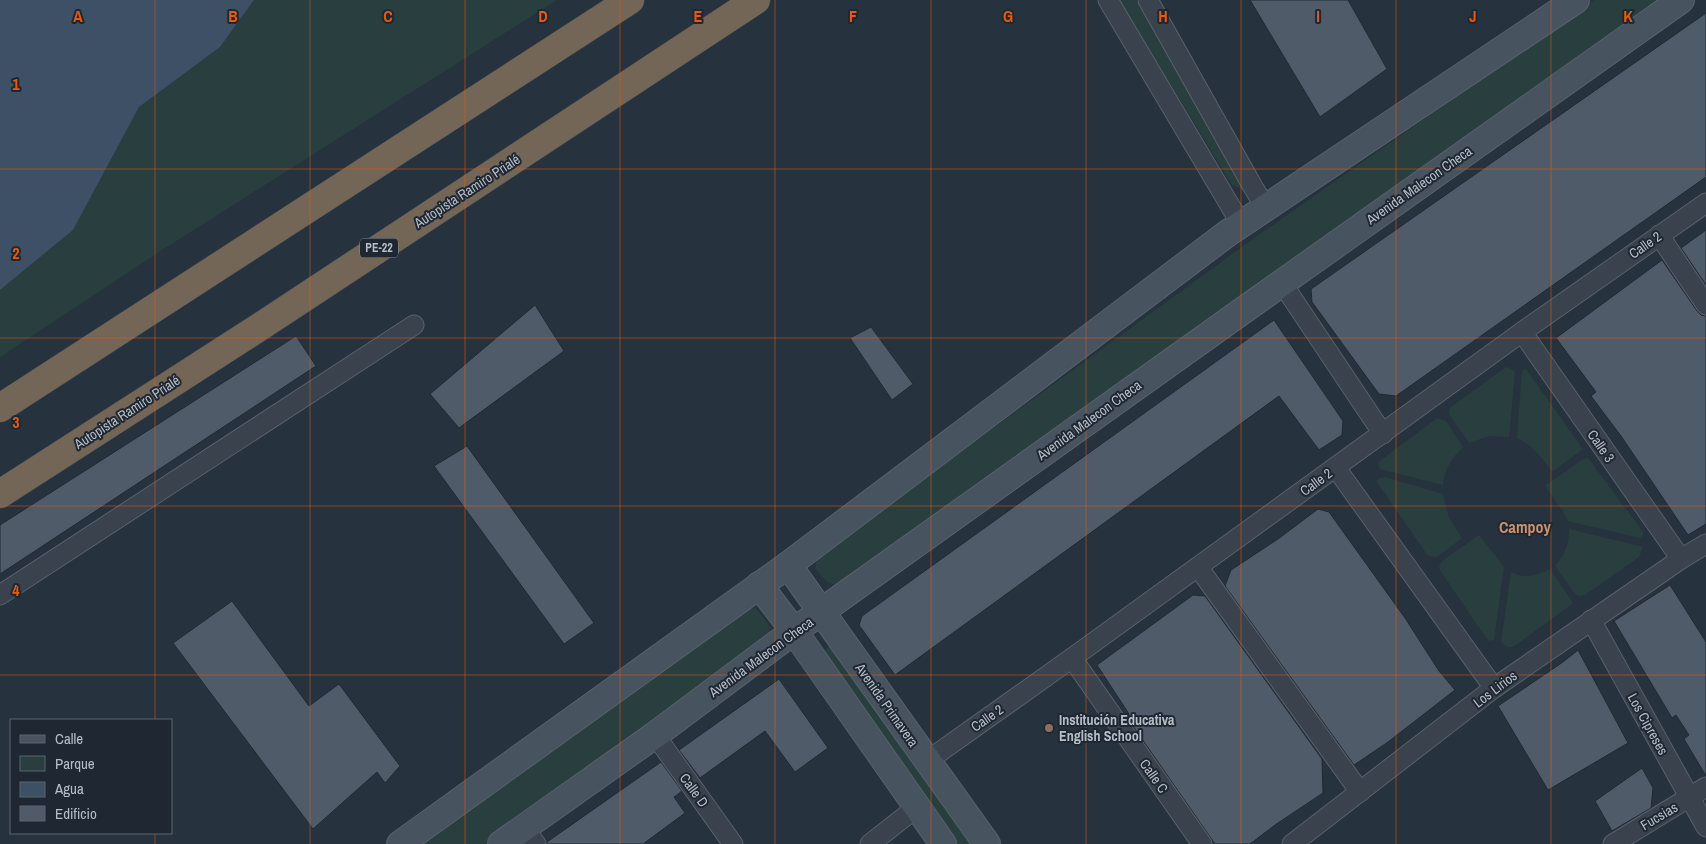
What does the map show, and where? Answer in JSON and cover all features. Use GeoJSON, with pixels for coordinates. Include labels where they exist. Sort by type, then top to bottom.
{"type":"FeatureCollection","features":[{"type":"Feature","properties":{"kind":"highway"},"geometry":{"type":"LineString","coordinates":[[0,408],[630,0]]}},
{"type":"Feature","properties":{"kind":"highway","name":"Autopista Ramiro Prialé"},"geometry":{"type":"LineString","coordinates":[[0,494],[255,330],[756,0]]}},
{"type":"Feature","properties":{"kind":"main road"},"geometry":{"type":"LineString","coordinates":[[400,844],[788,565],[1241,224],[1576,0]]}},
{"type":"Feature","properties":{"kind":"main road","name":"Avenida Malecon Checa"},"geometry":{"type":"LineString","coordinates":[[501,844],[530,836],[655,735],[794,631],[1282,282],[1681,0]]}},
{"type":"Feature","properties":{"kind":"main road","name":"Avenida Primavera"},"geometry":{"type":"LineString","coordinates":[[788,565],[987,844]]}},
{"type":"Feature","properties":{"kind":"main road"},"geometry":{"type":"LineString","coordinates":[[760,585],[943,844]]}},
{"type":"Feature","properties":{"kind":"street"},"geometry":{"type":"LineString","coordinates":[[1108,0],[1241,224]]}},
{"type":"Feature","properties":{"kind":"street"},"geometry":{"type":"LineString","coordinates":[[1148,0],[1266,208]]}},
{"type":"Feature","properties":{"kind":"street","name":"Calle 2"},"geometry":{"type":"LineString","coordinates":[[927,761],[1198,568],[1522,332],[1706,203]]}},
{"type":"Feature","properties":{"kind":"street"},"geometry":{"type":"LineString","coordinates":[[1659,235],[1706,305]]}},
{"type":"Feature","properties":{"kind":"street"},"geometry":{"type":"LineString","coordinates":[[1282,282],[1383,434]]}},
{"type":"Feature","properties":{"kind":"street"},"geometry":{"type":"LineString","coordinates":[[0,595],[414,325]]}},
{"type":"Feature","properties":{"kind":"street","name":"Calle 3"},"geometry":{"type":"LineString","coordinates":[[1522,332],[1681,559]]}},
{"type":"Feature","properties":{"kind":"street"},"geometry":{"type":"LineString","coordinates":[[1336,468],[1494,688]]}},
{"type":"Feature","properties":{"kind":"street","name":"Los Lirios"},"geometry":{"type":"LineString","coordinates":[[1292,844],[1494,688],[1591,620],[1706,544]]}},
{"type":"Feature","properties":{"kind":"street"},"geometry":{"type":"LineString","coordinates":[[1198,568],[1360,792]]}},
{"type":"Feature","properties":{"kind":"street","name":"Los Cipreses"},"geometry":{"type":"LineString","coordinates":[[1591,620],[1706,827]]}},
{"type":"Feature","properties":{"kind":"street","name":"Calle C"},"geometry":{"type":"LineString","coordinates":[[1072,658],[1202,844]]}},
{"type":"Feature","properties":{"kind":"street","name":"Calle D"},"geometry":{"type":"LineString","coordinates":[[655,735],[733,844]]}},
{"type":"Feature","properties":{"kind":"street","name":"Fucsias"},"geometry":{"type":"LineString","coordinates":[[1613,844],[1706,787]]}},
{"type":"Feature","properties":{"kind":"street"},"geometry":{"type":"LineString","coordinates":[[870,844],[917,807]]}},
{"type":"Feature","properties":{"kind":"green space"},"geometry":{"type":"Polygon","coordinates":[[[254,0],[557,0],[159,252],[0,357],[0,290],[73,230],[139,107],[220,47],[254,0]]]}},
{"type":"Feature","properties":{"kind":"green space"},"geometry":{"type":"Polygon","coordinates":[[[1119,0],[1136,0],[1243,180],[1242,189],[1232,185],[1119,0]]]}},
{"type":"Feature","properties":{"kind":"green space"},"geometry":{"type":"Polygon","coordinates":[[[1594,0],[1665,0],[839,586],[827,582],[815,569],[818,553],[969,446],[1250,241],[1594,0]]]}},
{"type":"Feature","properties":{"kind":"green space"},"geometry":{"type":"Polygon","coordinates":[[[1506,367],[1514,370],[1515,373],[1509,437],[1489,436],[1469,443],[1450,416],[1449,410],[1506,367]]]}},
{"type":"Feature","properties":{"kind":"green space"},"geometry":{"type":"Polygon","coordinates":[[[1526,369],[1583,449],[1552,472],[1541,457],[1517,438],[1522,371],[1526,369]]]}},
{"type":"Feature","properties":{"kind":"green space"},"geometry":{"type":"Polygon","coordinates":[[[1437,418],[1446,421],[1463,447],[1449,464],[1443,485],[1380,469],[1378,464],[1380,461],[1437,418]]]}},
{"type":"Feature","properties":{"kind":"green space"},"geometry":{"type":"Polygon","coordinates":[[[1588,458],[1643,532],[1640,538],[1568,521],[1545,486],[1583,459],[1588,458]]]}},
{"type":"Feature","properties":{"kind":"green space"},"geometry":{"type":"Polygon","coordinates":[[[1385,477],[1443,494],[1449,518],[1462,538],[1437,557],[1428,556],[1377,482],[1377,479],[1385,477]]]}},
{"type":"Feature","properties":{"kind":"green space"},"geometry":{"type":"Polygon","coordinates":[[[1569,529],[1643,547],[1639,557],[1585,595],[1580,596],[1575,594],[1555,566],[1566,549],[1569,529]]]}},
{"type":"Feature","properties":{"kind":"green space"},"geometry":{"type":"Polygon","coordinates":[[[1479,535],[1504,567],[1494,640],[1490,641],[1486,638],[1439,566],[1442,561],[1479,535]]]}},
{"type":"Feature","properties":{"kind":"green space"},"geometry":{"type":"Polygon","coordinates":[[[1550,569],[1572,601],[1572,604],[1513,647],[1505,646],[1501,642],[1511,572],[1530,576],[1550,569]]]}},
{"type":"Feature","properties":{"kind":"green space"},"geometry":{"type":"Polygon","coordinates":[[[756,608],[771,628],[769,640],[487,844],[414,844],[739,610],[756,608]]]}},
{"type":"Feature","properties":{"kind":"green space"},"geometry":{"type":"Polygon","coordinates":[[[832,644],[976,844],[955,844],[819,654],[832,644]]]}},
{"type":"Feature","properties":{"kind":"water"},"geometry":{"type":"Polygon","coordinates":[[[0,0],[254,0],[220,47],[139,107],[73,230],[0,290],[0,0]]]}},
{"type":"Feature","properties":{"kind":"building"},"geometry":{"type":"Polygon","coordinates":[[[1250,0],[1348,0],[1387,69],[1320,117],[1250,0]]]}},
{"type":"Feature","properties":{"kind":"building"},"geometry":{"type":"Polygon","coordinates":[[[1706,13],[1706,177],[1396,396],[1379,394],[1312,302],[1311,289],[1706,13]]]}},
{"type":"Feature","properties":{"kind":"building"},"geometry":{"type":"Polygon","coordinates":[[[1706,230],[1706,285],[1681,248],[1706,230]]]}},
{"type":"Feature","properties":{"kind":"building"},"geometry":{"type":"Polygon","coordinates":[[[1662,260],[1697,311],[1701,315],[1706,316],[1706,524],[1688,535],[1621,436],[1591,396],[1596,392],[1556,338],[1662,260]]]}},
{"type":"Feature","properties":{"kind":"building"},"geometry":{"type":"Polygon","coordinates":[[[535,305],[564,351],[459,428],[430,394],[535,305]]]}},
{"type":"Feature","properties":{"kind":"building"},"geometry":{"type":"Polygon","coordinates":[[[1274,320],[1343,421],[1342,435],[1319,450],[1279,396],[895,675],[859,625],[862,616],[1274,320]]]}},
{"type":"Feature","properties":{"kind":"building"},"geometry":{"type":"Polygon","coordinates":[[[871,327],[913,384],[892,400],[850,338],[871,327]]]}},
{"type":"Feature","properties":{"kind":"building"},"geometry":{"type":"Polygon","coordinates":[[[296,336],[316,366],[0,574],[0,525],[296,336]]]}},
{"type":"Feature","properties":{"kind":"building"},"geometry":{"type":"Polygon","coordinates":[[[467,446],[594,623],[564,644],[434,466],[467,446]]]}},
{"type":"Feature","properties":{"kind":"building"},"geometry":{"type":"Polygon","coordinates":[[[1318,509],[1329,512],[1405,618],[1439,671],[1455,690],[1388,742],[1354,765],[1225,586],[1231,570],[1278,539],[1318,509]]]}},
{"type":"Feature","properties":{"kind":"building"},"geometry":{"type":"Polygon","coordinates":[[[1670,585],[1706,642],[1706,776],[1684,739],[1689,735],[1676,715],[1672,718],[1614,621],[1670,585]]]}},
{"type":"Feature","properties":{"kind":"building"},"geometry":{"type":"Polygon","coordinates":[[[1193,595],[1205,596],[1322,759],[1323,793],[1250,844],[1215,844],[1126,716],[1129,714],[1097,665],[1193,595]]]}},
{"type":"Feature","properties":{"kind":"building"},"geometry":{"type":"Polygon","coordinates":[[[232,601],[309,706],[339,684],[400,766],[385,783],[377,772],[313,829],[173,643],[232,601]]]}},
{"type":"Feature","properties":{"kind":"building"},"geometry":{"type":"Polygon","coordinates":[[[1578,650],[1628,743],[1548,790],[1498,706],[1578,650]]]}},
{"type":"Feature","properties":{"kind":"building"},"geometry":{"type":"Polygon","coordinates":[[[779,679],[828,748],[795,772],[765,731],[700,778],[679,750],[779,679]]]}},
{"type":"Feature","properties":{"kind":"building"},"geometry":{"type":"Polygon","coordinates":[[[661,762],[682,791],[674,797],[685,813],[643,844],[547,844],[547,842],[661,762]]]}},
{"type":"Feature","properties":{"kind":"building"},"geometry":{"type":"Polygon","coordinates":[[[1642,768],[1653,788],[1651,808],[1612,831],[1595,801],[1642,768]]]}},
{"type":"Feature","properties":{"kind":"place","name":"Institución Educativa English School"},"geometry":{"type":"Point","coordinates":[1049,728]}},
{"type":"Feature","properties":{"kind":"district","name":"Campoy"},"geometry":{"type":"Point","coordinates":[1525,527]}}]}
